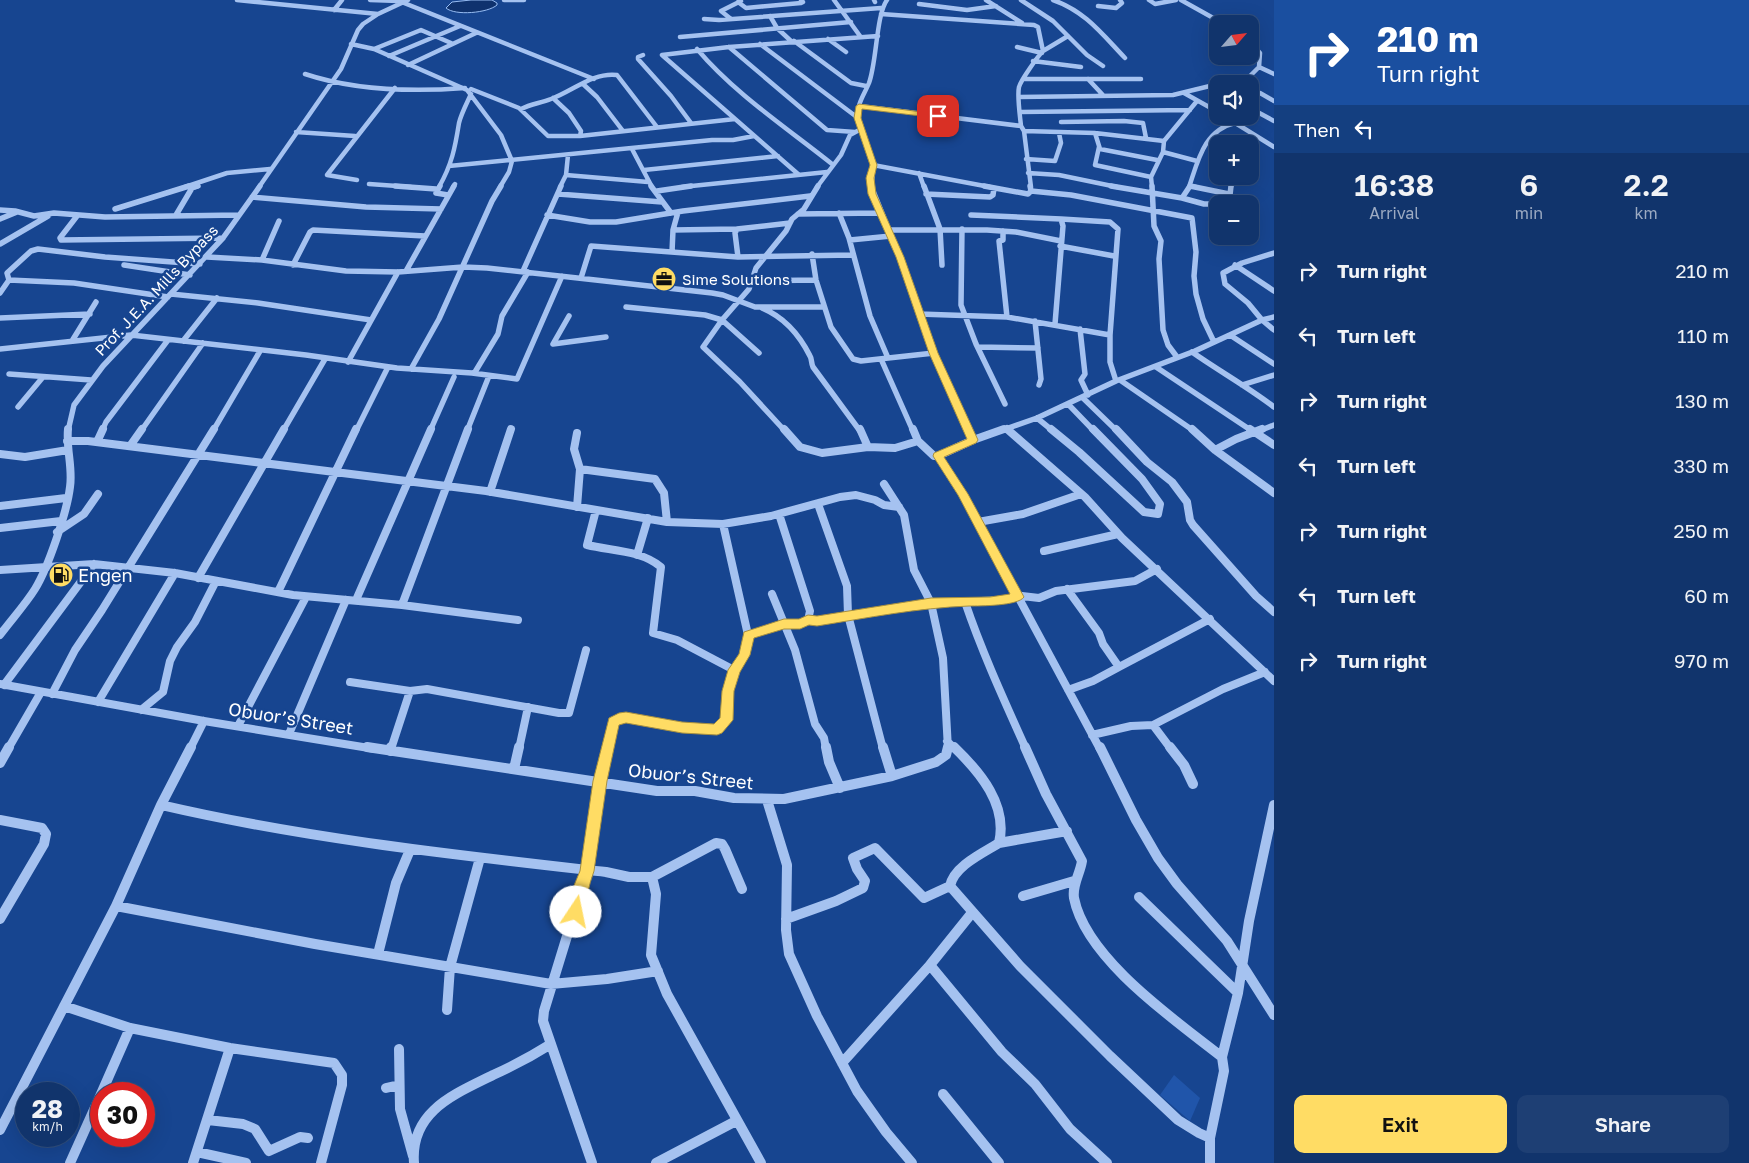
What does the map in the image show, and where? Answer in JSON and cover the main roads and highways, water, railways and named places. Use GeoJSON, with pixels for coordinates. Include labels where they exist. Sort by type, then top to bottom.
{"type":"FeatureCollection","features":[{"type":"Feature","properties":{"kind":"place","name":"Sime Solutions"},"geometry":{"type":"Point","coordinates":[664,279]}},
{"type":"Feature","properties":{"kind":"place","name":"Engen"},"geometry":{"type":"Point","coordinates":[61,575]}}]}
